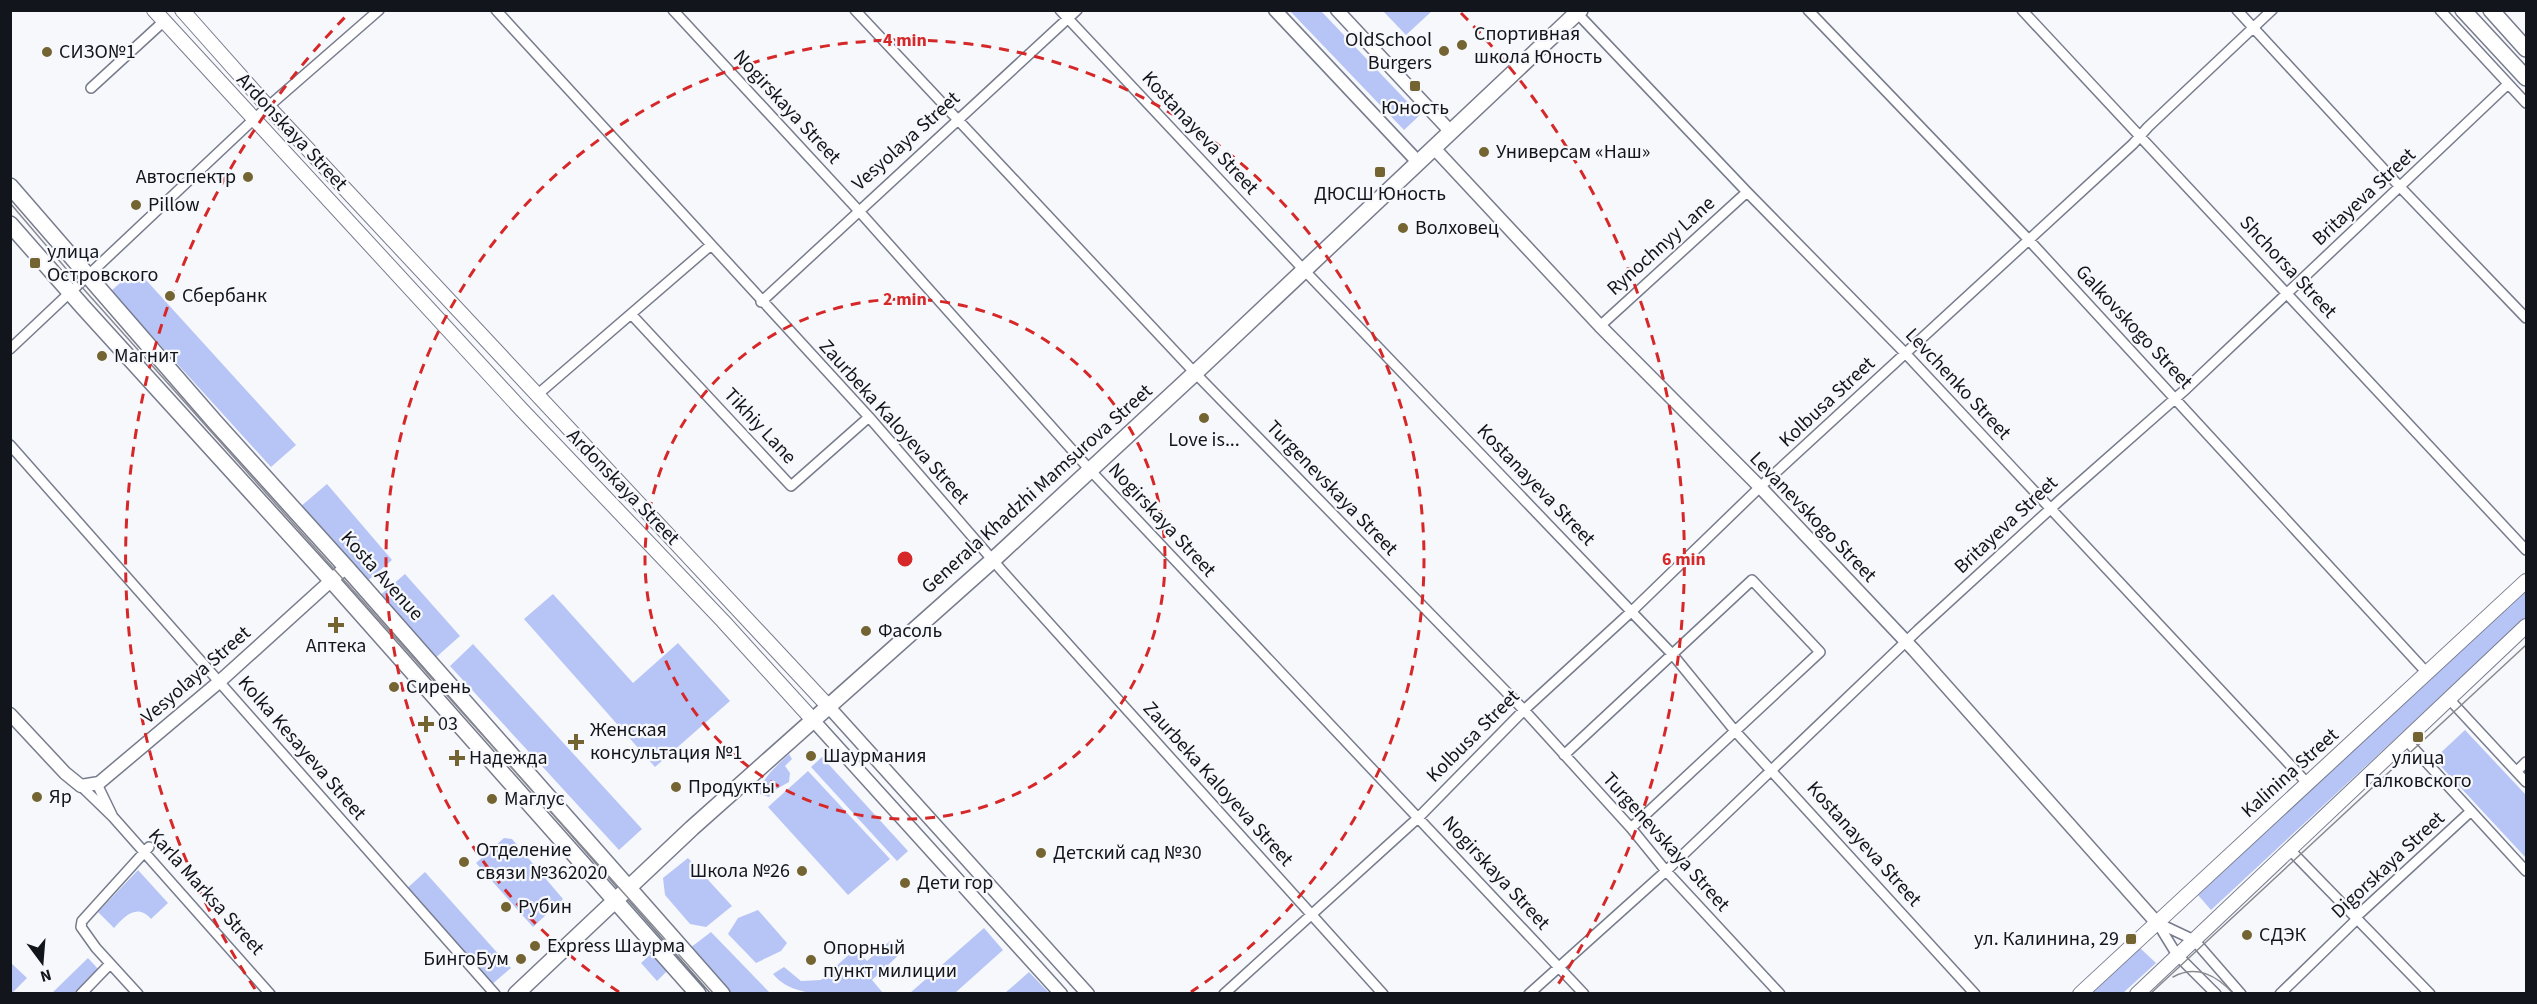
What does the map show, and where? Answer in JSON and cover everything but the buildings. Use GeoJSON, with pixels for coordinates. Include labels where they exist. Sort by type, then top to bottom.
{"type":"FeatureCollection","features":[{"type":"Feature","properties":{"kind":"main road","name":"Ardonskaya Street"},"geometry":{"type":"LineString","coordinates":[[153,10],[521,409],[723,621],[813,720]]}},
{"type":"Feature","properties":{"kind":"main road","name":"Ardonskaya Street"},"geometry":{"type":"LineString","coordinates":[[182,10],[268,107],[828,706]]}},
{"type":"Feature","properties":{"kind":"main road"},"geometry":{"type":"LineString","coordinates":[[2463,10],[2526,78]]}},
{"type":"Feature","properties":{"kind":"main road"},"geometry":{"type":"LineString","coordinates":[[2491,10],[2526,49]]}},
{"type":"Feature","properties":{"kind":"main road","name":"Generala Khadzhi Mamsurova Street"},"geometry":{"type":"LineString","coordinates":[[516,993],[628,887],[993,560],[1579,12]]}},
{"type":"Feature","properties":{"kind":"main road","name":"Kosta Avenue"},"geometry":{"type":"LineString","coordinates":[[10,186],[88,278],[722,993]]}},
{"type":"Feature","properties":{"kind":"main road","name":"Kosta Avenue"},"geometry":{"type":"LineString","coordinates":[[10,224],[331,580],[698,993]]}},
{"type":"Feature","properties":{"kind":"main road","name":"Kalinina Street"},"geometry":{"type":"LineString","coordinates":[[2080,993],[2428,674],[2526,581]]}},
{"type":"Feature","properties":{"kind":"main road"},"geometry":{"type":"LineString","coordinates":[[2137,993],[2526,626]]}},
{"type":"Feature","properties":{"kind":"street"},"geometry":{"type":"LineString","coordinates":[[10,349],[88,278],[254,119],[379,10]]}},
{"type":"Feature","properties":{"kind":"street","name":"Zaurbeka Kaloyeva Street"},"geometry":{"type":"LineString","coordinates":[[496,10],[761,302],[869,417],[993,560],[1310,915],[1383,993]]}},
{"type":"Feature","properties":{"kind":"street","name":"Nogirskaya Street"},"geometry":{"type":"LineString","coordinates":[[673,10],[859,211],[1090,470],[1584,993]]}},
{"type":"Feature","properties":{"kind":"street","name":"Turgenevskaya Street"},"geometry":{"type":"LineString","coordinates":[[855,10],[1195,373],[1524,710],[1631,828],[1666,871],[1780,993]]}},
{"type":"Feature","properties":{"kind":"street","name":"Kostanayeva Street"},"geometry":{"type":"LineString","coordinates":[[1060,10],[1304,270],[1673,655],[1735,731],[1975,993]]}},
{"type":"Feature","properties":{"kind":"street","name":"Vesyolaya Street"},"geometry":{"type":"LineString","coordinates":[[761,302],[1077,10]]}},
{"type":"Feature","properties":{"kind":"street"},"geometry":{"type":"LineString","coordinates":[[1275,10],[1418,162]]}},
{"type":"Feature","properties":{"kind":"street"},"geometry":{"type":"LineString","coordinates":[[1337,10],[1450,131]]}},
{"type":"Feature","properties":{"kind":"street","name":"Galkovskogo Street"},"geometry":{"type":"LineString","coordinates":[[1808,10],[2028,239],[2428,674]]}},
{"type":"Feature","properties":{"kind":"street","name":"Shchorsa Street"},"geometry":{"type":"LineString","coordinates":[[2022,10],[2526,550]]}},
{"type":"Feature","properties":{"kind":"street"},"geometry":{"type":"LineString","coordinates":[[2237,10],[2401,188],[2526,318]]}},
{"type":"Feature","properties":{"kind":"street","name":"Kolbusa Street"},"geometry":{"type":"LineString","coordinates":[[1224,993],[1419,817],[1524,710],[2140,136],[2272,10]]}},
{"type":"Feature","properties":{"kind":"street"},"geometry":{"type":"LineString","coordinates":[[2440,10],[2526,103]]}},
{"type":"Feature","properties":{"kind":"street","name":"Levchenko Street"},"geometry":{"type":"LineString","coordinates":[[1579,12],[1747,192],[1906,354],[2308,784]]}},
{"type":"Feature","properties":{"kind":"street"},"geometry":{"type":"LineString","coordinates":[[91,88],[163,22]]}},
{"type":"Feature","properties":{"kind":"street","name":"Britayeva Street"},"geometry":{"type":"LineString","coordinates":[[1529,993],[1666,871],[1906,642],[2175,399],[2401,188],[2508,84]]}},
{"type":"Feature","properties":{"kind":"street","name":"Levanevskogo Street"},"geometry":{"type":"LineString","coordinates":[[1433,147],[1600,326],[1760,488],[1906,642],[2156,922],[2177,955],[2216,993]]}},
{"type":"Feature","properties":{"kind":"street","name":"Rynochnyy Lane"},"geometry":{"type":"LineString","coordinates":[[1600,326],[1747,192]]}},
{"type":"Feature","properties":{"kind":"street"},"geometry":{"type":"LineString","coordinates":[[537,395],[711,245]]}},
{"type":"Feature","properties":{"kind":"street","name":"Tikhiy Lane"},"geometry":{"type":"LineString","coordinates":[[632,314],[791,486],[869,417]]}},
{"type":"Feature","properties":{"kind":"street","name":"Kolka Kesayeva Street"},"geometry":{"type":"LineString","coordinates":[[10,445],[495,993]]}},
{"type":"Feature","properties":{"kind":"street","name":"Vesyolaya Street"},"geometry":{"type":"LineString","coordinates":[[81,786],[97,784],[105,780],[219,682],[346,567]]}},
{"type":"Feature","properties":{"kind":"street"},"geometry":{"type":"LineString","coordinates":[[1564,755],[1752,580],[1820,652],[1631,828]]}},
{"type":"Feature","properties":{"kind":"street"},"geometry":{"type":"LineString","coordinates":[[2449,699],[2526,782]]}},
{"type":"Feature","properties":{"kind":"street","name":"Ardonskaya Street"},"geometry":{"type":"LineString","coordinates":[[828,706],[1088,993]]}},
{"type":"Feature","properties":{"kind":"street","name":"Karla Marksa Street"},"geometry":{"type":"LineString","coordinates":[[10,714],[65,773],[146,849],[270,993]]}},
{"type":"Feature","properties":{"kind":"street","name":"Ardonskaya Street"},"geometry":{"type":"LineString","coordinates":[[813,720],[1061,993]]}},
{"type":"Feature","properties":{"kind":"street"},"geometry":{"type":"LineString","coordinates":[[2406,740],[2526,871]]}},
{"type":"Feature","properties":{"kind":"street"},"geometry":{"type":"LineString","coordinates":[[2517,771],[2526,762]]}},
{"type":"Feature","properties":{"kind":"street","name":"Karla Marksa Street"},"geometry":{"type":"LineString","coordinates":[[97,784],[113,817]]}},
{"type":"Feature","properties":{"kind":"street","name":"Digorskaya Street"},"geometry":{"type":"LineString","coordinates":[[2280,993],[2354,922],[2357,915],[2470,812]]}},
{"type":"Feature","properties":{"kind":"street"},"geometry":{"type":"LineString","coordinates":[[138,993],[81,927],[82,921],[146,849]]}},
{"type":"Feature","properties":{"kind":"street"},"geometry":{"type":"LineString","coordinates":[[2289,849],[2357,915],[2430,993]]}},
{"type":"Feature","properties":{"kind":"street","name":"Levanevskogo Street"},"geometry":{"type":"LineString","coordinates":[[2156,922],[2194,940],[2241,993]]}},
{"type":"Feature","properties":{"kind":"street"},"geometry":{"type":"LineString","coordinates":[[81,993],[111,964]]}},
{"type":"Feature","properties":{"kind":"shaded area"},"geometry":{"type":"Polygon","coordinates":[[[1290,11],[1321,11],[1420,115],[1404,130],[1290,11]]]}},
{"type":"Feature","properties":{"kind":"shaded area"},"geometry":{"type":"Polygon","coordinates":[[[1383,11],[1432,11],[1406,35],[1383,11]]]}},
{"type":"Feature","properties":{"kind":"shaded area"},"geometry":{"type":"Polygon","coordinates":[[[136,269],[296,445],[271,467],[111,291],[136,269]]]}},
{"type":"Feature","properties":{"kind":"shaded area"},"geometry":{"type":"Polygon","coordinates":[[[327,484],[392,560],[365,583],[300,507],[327,484]]]}},
{"type":"Feature","properties":{"kind":"shaded area"},"geometry":{"type":"Polygon","coordinates":[[[405,574],[460,636],[433,660],[378,597],[405,574]]]}},
{"type":"Feature","properties":{"kind":"shaded area"},"geometry":{"type":"Polygon","coordinates":[[[2526,589],[2526,617],[2211,910],[2198,895],[2526,589]]]}},
{"type":"Feature","properties":{"kind":"shaded area"},"geometry":{"type":"Polygon","coordinates":[[[553,594],[633,683],[678,643],[730,701],[655,767],[524,619],[553,594]]]}},
{"type":"Feature","properties":{"kind":"shaded area"},"geometry":{"type":"Polygon","coordinates":[[[473,644],[642,829],[619,850],[450,666],[473,644]]]}},
{"type":"Feature","properties":{"kind":"shaded area"},"geometry":{"type":"Polygon","coordinates":[[[2465,730],[2526,795],[2526,858],[2434,759],[2465,730]]]}},
{"type":"Feature","properties":{"kind":"shaded area"},"geometry":{"type":"Polygon","coordinates":[[[789,754],[792,759],[785,766],[790,773],[789,782],[773,791],[769,797],[760,794],[766,778],[789,754]]]}},
{"type":"Feature","properties":{"kind":"shaded area"},"geometry":{"type":"Polygon","coordinates":[[[822,757],[908,851],[897,861],[811,767],[822,757]]]}},
{"type":"Feature","properties":{"kind":"shaded area"},"geometry":{"type":"Polygon","coordinates":[[[808,771],[890,859],[848,895],[768,807],[808,771]]]}},
{"type":"Feature","properties":{"kind":"shaded area"},"geometry":{"type":"Polygon","coordinates":[[[504,838],[512,839],[563,899],[533,927],[476,863],[504,838]]]}},
{"type":"Feature","properties":{"kind":"shaded area"},"geometry":{"type":"Polygon","coordinates":[[[688,858],[732,906],[706,927],[690,924],[665,895],[663,878],[688,858]]]}},
{"type":"Feature","properties":{"kind":"shaded area"},"geometry":{"type":"Polygon","coordinates":[[[138,870],[168,903],[151,919],[141,912],[131,913],[114,928],[98,912],[138,870]]]}},
{"type":"Feature","properties":{"kind":"shaded area"},"geometry":{"type":"Polygon","coordinates":[[[425,872],[511,968],[490,986],[404,891],[425,872]]]}},
{"type":"Feature","properties":{"kind":"shaded area"},"geometry":{"type":"Polygon","coordinates":[[[758,910],[787,943],[781,951],[756,963],[728,934],[738,918],[758,910]]]}},
{"type":"Feature","properties":{"kind":"shaded area"},"geometry":{"type":"Polygon","coordinates":[[[984,928],[1003,950],[955,993],[910,993],[984,928]]]}},
{"type":"Feature","properties":{"kind":"shaded area"},"geometry":{"type":"Polygon","coordinates":[[[711,932],[770,993],[729,993],[690,948],[711,932]]]}},
{"type":"Feature","properties":{"kind":"shaded area"},"geometry":{"type":"Polygon","coordinates":[[[890,941],[901,953],[872,980],[883,993],[839,995],[809,993],[783,983],[773,974],[784,967],[801,981],[821,980],[855,949],[867,961],[890,941]]]}},
{"type":"Feature","properties":{"kind":"shaded area"},"geometry":{"type":"Polygon","coordinates":[[[2140,948],[2156,963],[2123,993],[2092,993],[2140,948]]]}},
{"type":"Feature","properties":{"kind":"shaded area"},"geometry":{"type":"Polygon","coordinates":[[[651,954],[667,971],[657,981],[641,963],[651,954]]]}},
{"type":"Feature","properties":{"kind":"shaded area"},"geometry":{"type":"Polygon","coordinates":[[[88,958],[99,970],[74,993],[51,994],[88,958]]]}},
{"type":"Feature","properties":{"kind":"shaded area"},"geometry":{"type":"Polygon","coordinates":[[[11,963],[27,978],[12,993],[11,993],[11,963]]]}},
{"type":"Feature","properties":{"kind":"shaded area"},"geometry":{"type":"Polygon","coordinates":[[[1029,972],[1049,993],[1005,993],[1029,972]]]}},
{"type":"Feature","properties":{"kind":"tram line"},"geometry":{"type":"LineString","coordinates":[[10,203],[80,285],[714,994]]}},
{"type":"Feature","properties":{"kind":"tram line"},"geometry":{"type":"LineString","coordinates":[[2150,994],[2526,645]]}},
{"type":"Feature","properties":{"kind":"tram line"},"geometry":{"type":"LineString","coordinates":[[2173,977],[2190,972],[2206,974],[2214,977],[2234,994]]}},
{"type":"Feature","properties":{"kind":"place","name":"Спортивная школа Юность"},"geometry":{"type":"Point","coordinates":[1462,45]}},
{"type":"Feature","properties":{"kind":"place","name":"OldSchool Burgers"},"geometry":{"type":"Point","coordinates":[1444,51]}},
{"type":"Feature","properties":{"kind":"place","name":"СИЗО№1"},"geometry":{"type":"Point","coordinates":[47,52]}},
{"type":"Feature","properties":{"kind":"place","name":"Юность"},"geometry":{"type":"Point","coordinates":[1415,86]}},
{"type":"Feature","properties":{"kind":"place","name":"Универсам «Наш»"},"geometry":{"type":"Point","coordinates":[1484,152]}},
{"type":"Feature","properties":{"kind":"place","name":"ДЮСШ Юность"},"geometry":{"type":"Point","coordinates":[1380,172]}},
{"type":"Feature","properties":{"kind":"place","name":"Автоспектр"},"geometry":{"type":"Point","coordinates":[248,177]}},
{"type":"Feature","properties":{"kind":"place","name":"Pillow"},"geometry":{"type":"Point","coordinates":[136,205]}},
{"type":"Feature","properties":{"kind":"place","name":"Волховец"},"geometry":{"type":"Point","coordinates":[1403,228]}},
{"type":"Feature","properties":{"kind":"place","name":"улица Островского"},"geometry":{"type":"Point","coordinates":[35,263]}},
{"type":"Feature","properties":{"kind":"place","name":"Сбербанк"},"geometry":{"type":"Point","coordinates":[170,296]}},
{"type":"Feature","properties":{"kind":"place","name":"Магнит"},"geometry":{"type":"Point","coordinates":[102,356]}},
{"type":"Feature","properties":{"kind":"place","name":"Love is..."},"geometry":{"type":"Point","coordinates":[1204,418]}},
{"type":"Feature","properties":{"kind":"place","name":"Аптека"},"geometry":{"type":"Point","coordinates":[336,625]}},
{"type":"Feature","properties":{"kind":"place","name":"Фасоль"},"geometry":{"type":"Point","coordinates":[866,631]}},
{"type":"Feature","properties":{"kind":"place","name":"Сирень"},"geometry":{"type":"Point","coordinates":[394,687]}},
{"type":"Feature","properties":{"kind":"place","name":"03"},"geometry":{"type":"Point","coordinates":[426,724]}},
{"type":"Feature","properties":{"kind":"place","name":"улица Галковского"},"geometry":{"type":"Point","coordinates":[2418,737]}},
{"type":"Feature","properties":{"kind":"place","name":"Женская консультация №1"},"geometry":{"type":"Point","coordinates":[576,742]}},
{"type":"Feature","properties":{"kind":"place","name":"Шаурмания"},"geometry":{"type":"Point","coordinates":[811,756]}},
{"type":"Feature","properties":{"kind":"place","name":"Надежда"},"geometry":{"type":"Point","coordinates":[457,758]}},
{"type":"Feature","properties":{"kind":"place","name":"Продукты"},"geometry":{"type":"Point","coordinates":[676,787]}},
{"type":"Feature","properties":{"kind":"place","name":"Яр"},"geometry":{"type":"Point","coordinates":[37,797]}},
{"type":"Feature","properties":{"kind":"place","name":"Маглус"},"geometry":{"type":"Point","coordinates":[492,799]}},
{"type":"Feature","properties":{"kind":"place","name":"Детский сад №30"},"geometry":{"type":"Point","coordinates":[1041,853]}},
{"type":"Feature","properties":{"kind":"place","name":"Отделение связи №362020"},"geometry":{"type":"Point","coordinates":[464,862]}},
{"type":"Feature","properties":{"kind":"place","name":"Школа №26"},"geometry":{"type":"Point","coordinates":[802,871]}},
{"type":"Feature","properties":{"kind":"place","name":"Дети гор"},"geometry":{"type":"Point","coordinates":[905,883]}},
{"type":"Feature","properties":{"kind":"place","name":"Рубин"},"geometry":{"type":"Point","coordinates":[506,907]}},
{"type":"Feature","properties":{"kind":"place","name":"СДЭК"},"geometry":{"type":"Point","coordinates":[2247,935]}},
{"type":"Feature","properties":{"kind":"place","name":"ул. Калинина, 29"},"geometry":{"type":"Point","coordinates":[2131,939]}},
{"type":"Feature","properties":{"kind":"place","name":"Express Шаурма"},"geometry":{"type":"Point","coordinates":[535,946]}},
{"type":"Feature","properties":{"kind":"place","name":"БингоБум"},"geometry":{"type":"Point","coordinates":[521,959]}},
{"type":"Feature","properties":{"kind":"place","name":"Опорный пункт милиции"},"geometry":{"type":"Point","coordinates":[811,960]}}]}
